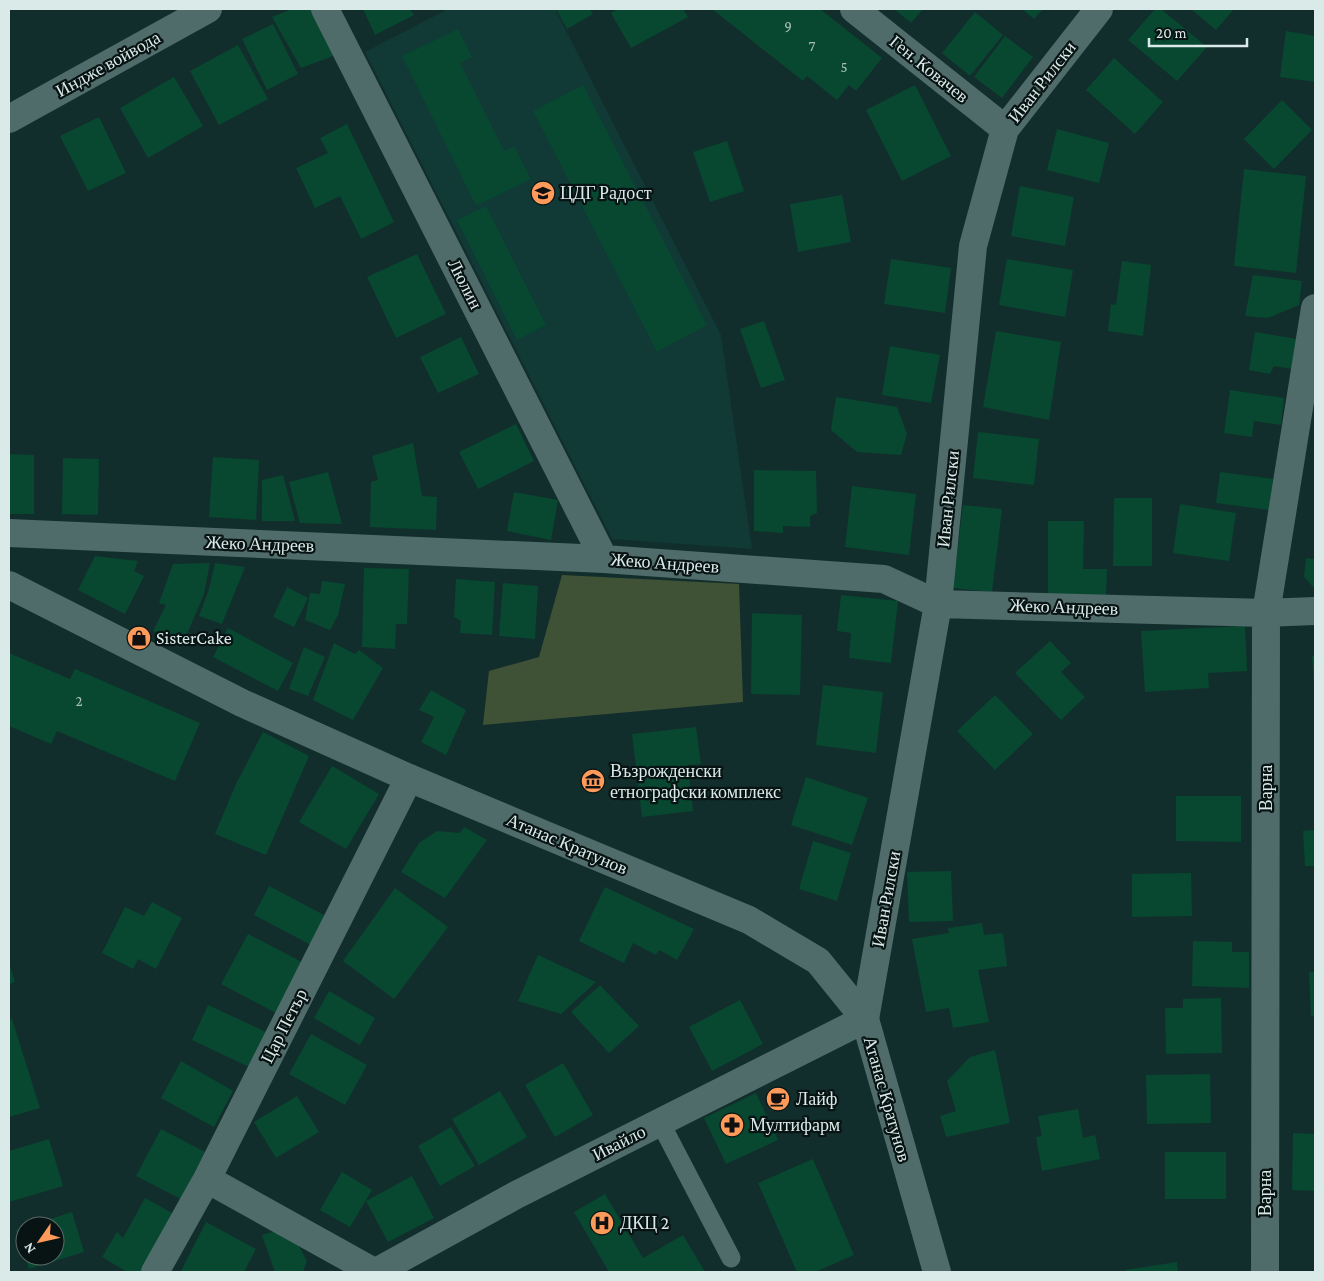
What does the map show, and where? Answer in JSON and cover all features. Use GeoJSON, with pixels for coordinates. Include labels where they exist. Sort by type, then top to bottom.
{"type":"FeatureCollection","features":[{"type":"Feature","properties":{"kind":"street","name":"Индже войвода"},"geometry":{"type":"LineString","coordinates":[[9,119],[208,9]]}},
{"type":"Feature","properties":{"kind":"street","name":"Люлин"},"geometry":{"type":"LineString","coordinates":[[325,9],[604,559]]}},
{"type":"Feature","properties":{"kind":"street","name":"Ген. Ковачев"},"geometry":{"type":"LineString","coordinates":[[854,9],[1005,130]]}},
{"type":"Feature","properties":{"kind":"street","name":"Иван Рилски"},"geometry":{"type":"LineString","coordinates":[[865,1019],[938,604],[973,246],[1005,130],[1099,9]]}},
{"type":"Feature","properties":{"kind":"street","name":"Варна"},"geometry":{"type":"LineString","coordinates":[[1265,1272],[1266,613],[1315,308]]}},
{"type":"Feature","properties":{"kind":"street","name":"Жеко Андреев"},"geometry":{"type":"LineString","coordinates":[[9,533],[604,559],[884,579],[938,604],[1266,613],[1315,611]]}},
{"type":"Feature","properties":{"kind":"street","name":"Атанас Кратунов"},"geometry":{"type":"LineString","coordinates":[[9,585],[242,703],[409,778],[749,920],[818,961],[865,1019],[937,1272]]}},
{"type":"Feature","properties":{"kind":"street","name":"Цар Петър"},"geometry":{"type":"LineString","coordinates":[[155,1272],[207,1179],[409,778]]}},
{"type":"Feature","properties":{"kind":"street","name":"Ивайло"},"geometry":{"type":"LineString","coordinates":[[207,1179],[375,1272],[516,1195],[865,1019]]}},
{"type":"Feature","properties":{"kind":"lane"},"geometry":{"type":"LineString","coordinates":[[660,1122],[732,1258]]}},
{"type":"Feature","properties":{"kind":"shaded area","name":"ЦДГ Радост"},"geometry":{"type":"Polygon","coordinates":[[[448,9],[555,9],[721,335],[752,549],[612,539],[365,52],[448,9]]]}},
{"type":"Feature","properties":{"kind":"green space"},"geometry":{"type":"Polygon","coordinates":[[[562,575],[739,584],[743,702],[483,725],[489,671],[539,657],[562,575]]]}},
{"type":"Feature","properties":{"kind":"building"},"geometry":{"type":"Polygon","coordinates":[[[292,9],[312,9],[336,55],[301,68],[272,17],[292,9]]]}},
{"type":"Feature","properties":{"kind":"building"},"geometry":{"type":"Polygon","coordinates":[[[363,9],[410,9],[414,15],[375,35],[363,9]]]}},
{"type":"Feature","properties":{"kind":"building"},"geometry":{"type":"Polygon","coordinates":[[[556,9],[590,9],[593,14],[567,29],[556,9]]]}},
{"type":"Feature","properties":{"kind":"building"},"geometry":{"type":"Polygon","coordinates":[[[618,9],[683,9],[688,17],[631,48],[611,13],[618,9]]]}},
{"type":"Feature","properties":{"kind":"building"},"geometry":{"type":"Polygon","coordinates":[[[712,9],[820,9],[882,58],[856,91],[849,85],[837,100],[807,76],[803,81],[712,9]]]}},
{"type":"Feature","properties":{"kind":"building"},"geometry":{"type":"Polygon","coordinates":[[[894,9],[923,9],[911,23],[894,9]]]}},
{"type":"Feature","properties":{"kind":"building"},"geometry":{"type":"Polygon","coordinates":[[[1022,9],[1043,9],[1034,19],[1022,9]]]}},
{"type":"Feature","properties":{"kind":"building"},"geometry":{"type":"Polygon","coordinates":[[[1155,9],[1161,9],[1207,47],[1177,81],[1128,40],[1155,9]]]}},
{"type":"Feature","properties":{"kind":"building"},"geometry":{"type":"Polygon","coordinates":[[[1191,9],[1234,9],[1216,30],[1191,9]]]}},
{"type":"Feature","properties":{"kind":"building"},"geometry":{"type":"Polygon","coordinates":[[[975,12],[1003,35],[970,76],[942,53],[975,12]]]}},
{"type":"Feature","properties":{"kind":"building"},"geometry":{"type":"Polygon","coordinates":[[[273,24],[298,74],[267,90],[242,39],[273,24]]]}},
{"type":"Feature","properties":{"kind":"building"},"geometry":{"type":"Polygon","coordinates":[[[458,29],[472,57],[460,63],[504,151],[514,146],[531,179],[476,206],[402,56],[458,29]]]}},
{"type":"Feature","properties":{"kind":"building"},"geometry":{"type":"Polygon","coordinates":[[[1286,31],[1315,36],[1315,82],[1280,77],[1286,31]]]}},
{"type":"Feature","properties":{"kind":"building"},"geometry":{"type":"Polygon","coordinates":[[[1005,36],[1033,57],[1002,98],[974,77],[1005,36]]]}},
{"type":"Feature","properties":{"kind":"building"},"geometry":{"type":"Polygon","coordinates":[[[238,45],[268,99],[219,125],[190,71],[238,45]]]}},
{"type":"Feature","properties":{"kind":"building"},"geometry":{"type":"Polygon","coordinates":[[[1114,58],[1163,102],[1135,134],[1086,90],[1114,58]]]}},
{"type":"Feature","properties":{"kind":"building"},"geometry":{"type":"Polygon","coordinates":[[[174,77],[203,126],[148,158],[120,108],[174,77]]]}},
{"type":"Feature","properties":{"kind":"building"},"geometry":{"type":"Polygon","coordinates":[[[583,85],[707,325],[657,352],[533,111],[583,85]]]}},
{"type":"Feature","properties":{"kind":"building"},"geometry":{"type":"Polygon","coordinates":[[[915,85],[951,156],[902,181],[866,110],[915,85]]]}},
{"type":"Feature","properties":{"kind":"building"},"geometry":{"type":"Polygon","coordinates":[[[1282,100],[1312,130],[1274,169],[1244,139],[1282,100]]]}},
{"type":"Feature","properties":{"kind":"building"},"geometry":{"type":"Polygon","coordinates":[[[99,117],[126,173],[88,191],[60,136],[99,117]]]}},
{"type":"Feature","properties":{"kind":"building"},"geometry":{"type":"Polygon","coordinates":[[[347,124],[394,222],[361,239],[340,196],[315,208],[296,168],[328,153],[320,138],[347,124]]]}},
{"type":"Feature","properties":{"kind":"building"},"geometry":{"type":"Polygon","coordinates":[[[1057,129],[1109,143],[1099,183],[1047,170],[1057,129]]]}},
{"type":"Feature","properties":{"kind":"building"},"geometry":{"type":"Polygon","coordinates":[[[727,141],[744,191],[710,202],[693,152],[727,141]]]}},
{"type":"Feature","properties":{"kind":"building"},"geometry":{"type":"Polygon","coordinates":[[[1244,169],[1306,176],[1296,273],[1234,266],[1244,169]]]}},
{"type":"Feature","properties":{"kind":"building"},"geometry":{"type":"Polygon","coordinates":[[[1020,186],[1074,197],[1065,246],[1011,236],[1020,186]]]}},
{"type":"Feature","properties":{"kind":"building"},"geometry":{"type":"Polygon","coordinates":[[[842,195],[851,242],[798,252],[790,204],[842,195]]]}},
{"type":"Feature","properties":{"kind":"building"},"geometry":{"type":"Polygon","coordinates":[[[486,206],[546,325],[517,340],[457,220],[486,206]]]}},
{"type":"Feature","properties":{"kind":"building"},"geometry":{"type":"Polygon","coordinates":[[[417,254],[446,314],[396,338],[367,277],[417,254]]]}},
{"type":"Feature","properties":{"kind":"building"},"geometry":{"type":"Polygon","coordinates":[[[891,259],[951,268],[945,313],[884,304],[891,259]]]}},
{"type":"Feature","properties":{"kind":"building"},"geometry":{"type":"Polygon","coordinates":[[[1007,259],[1073,270],[1065,317],[999,305],[1007,259]]]}},
{"type":"Feature","properties":{"kind":"building"},"geometry":{"type":"Polygon","coordinates":[[[1122,261],[1151,265],[1143,336],[1108,331],[1111,304],[1116,305],[1122,261]]]}},
{"type":"Feature","properties":{"kind":"building"},"geometry":{"type":"Polygon","coordinates":[[[1253,275],[1302,281],[1299,305],[1268,318],[1245,316],[1253,275]]]}},
{"type":"Feature","properties":{"kind":"building"},"geometry":{"type":"Polygon","coordinates":[[[764,321],[785,380],[761,388],[740,329],[764,321]]]}},
{"type":"Feature","properties":{"kind":"building"},"geometry":{"type":"Polygon","coordinates":[[[996,331],[1061,342],[1049,420],[983,407],[996,331]]]}},
{"type":"Feature","properties":{"kind":"building"},"geometry":{"type":"Polygon","coordinates":[[[1255,332],[1297,339],[1292,369],[1274,366],[1270,374],[1249,370],[1255,332]]]}},
{"type":"Feature","properties":{"kind":"building"},"geometry":{"type":"Polygon","coordinates":[[[461,337],[479,374],[438,393],[420,357],[461,337]]]}},
{"type":"Feature","properties":{"kind":"building"},"geometry":{"type":"Polygon","coordinates":[[[890,346],[940,355],[931,403],[882,395],[890,346]]]}},
{"type":"Feature","properties":{"kind":"building"},"geometry":{"type":"Polygon","coordinates":[[[1230,390],[1284,398],[1281,425],[1254,421],[1252,437],[1224,433],[1230,390]]]}},
{"type":"Feature","properties":{"kind":"building"},"geometry":{"type":"Polygon","coordinates":[[[836,397],[897,407],[907,434],[901,455],[857,452],[831,430],[836,397]]]}},
{"type":"Feature","properties":{"kind":"building"},"geometry":{"type":"Polygon","coordinates":[[[516,424],[534,461],[478,489],[459,452],[516,424]]]}},
{"type":"Feature","properties":{"kind":"building"},"geometry":{"type":"Polygon","coordinates":[[[978,432],[1039,439],[1034,485],[973,478],[978,432]]]}},
{"type":"Feature","properties":{"kind":"building"},"geometry":{"type":"Polygon","coordinates":[[[413,443],[422,496],[437,497],[436,530],[370,527],[371,482],[378,480],[372,456],[413,443]]]}},
{"type":"Feature","properties":{"kind":"building"},"geometry":{"type":"Polygon","coordinates":[[[9,454],[34,455],[34,514],[9,514],[9,454]]]}},
{"type":"Feature","properties":{"kind":"building"},"geometry":{"type":"Polygon","coordinates":[[[213,457],[259,460],[256,520],[209,517],[213,457]]]}},
{"type":"Feature","properties":{"kind":"building"},"geometry":{"type":"Polygon","coordinates":[[[63,458],[99,459],[98,515],[62,514],[63,458]]]}},
{"type":"Feature","properties":{"kind":"building"},"geometry":{"type":"Polygon","coordinates":[[[754,470],[816,471],[817,513],[810,516],[810,527],[783,526],[783,533],[754,531],[754,470]]]}},
{"type":"Feature","properties":{"kind":"building"},"geometry":{"type":"Polygon","coordinates":[[[328,472],[342,524],[300,523],[289,482],[328,472]]]}},
{"type":"Feature","properties":{"kind":"building"},"geometry":{"type":"Polygon","coordinates":[[[1220,472],[1273,479],[1269,510],[1216,503],[1220,472]]]}},
{"type":"Feature","properties":{"kind":"building"},"geometry":{"type":"Polygon","coordinates":[[[283,475],[295,521],[262,521],[262,480],[283,475]]]}},
{"type":"Feature","properties":{"kind":"building"},"geometry":{"type":"Polygon","coordinates":[[[852,486],[916,494],[909,555],[845,547],[852,486]]]}},
{"type":"Feature","properties":{"kind":"building"},"geometry":{"type":"Polygon","coordinates":[[[514,492],[558,500],[551,540],[507,531],[514,492]]]}},
{"type":"Feature","properties":{"kind":"building"},"geometry":{"type":"Polygon","coordinates":[[[1114,498],[1152,498],[1152,566],[1113,566],[1114,498]]]}},
{"type":"Feature","properties":{"kind":"building"},"geometry":{"type":"Polygon","coordinates":[[[1180,504],[1236,513],[1229,561],[1173,553],[1180,504]]]}},
{"type":"Feature","properties":{"kind":"building"},"geometry":{"type":"Polygon","coordinates":[[[963,505],[1002,509],[992,592],[953,588],[963,505]]]}},
{"type":"Feature","properties":{"kind":"building"},"geometry":{"type":"Polygon","coordinates":[[[1048,521],[1084,521],[1083,569],[1107,569],[1106,597],[1048,596],[1048,521]]]}},
{"type":"Feature","properties":{"kind":"building"},"geometry":{"type":"Polygon","coordinates":[[[95,556],[138,561],[134,571],[144,576],[125,614],[78,590],[95,556]]]}},
{"type":"Feature","properties":{"kind":"building"},"geometry":{"type":"Polygon","coordinates":[[[1306,558],[1315,559],[1315,589],[1304,577],[1306,558]]]}},
{"type":"Feature","properties":{"kind":"building"},"geometry":{"type":"Polygon","coordinates":[[[210,563],[204,594],[182,646],[153,631],[166,605],[159,603],[173,564],[210,563]]]}},
{"type":"Feature","properties":{"kind":"building"},"geometry":{"type":"Polygon","coordinates":[[[215,563],[245,567],[222,624],[199,616],[209,589],[215,563]]]}},
{"type":"Feature","properties":{"kind":"building"},"geometry":{"type":"Polygon","coordinates":[[[364,568],[409,569],[407,624],[396,624],[395,649],[362,647],[364,568]]]}},
{"type":"Feature","properties":{"kind":"building"},"geometry":{"type":"Polygon","coordinates":[[[456,579],[495,582],[492,635],[460,633],[461,621],[454,617],[456,579]]]}},
{"type":"Feature","properties":{"kind":"building"},"geometry":{"type":"Polygon","coordinates":[[[322,581],[345,584],[338,615],[330,630],[305,620],[310,593],[320,594],[322,581]]]}},
{"type":"Feature","properties":{"kind":"building"},"geometry":{"type":"Polygon","coordinates":[[[503,583],[538,586],[535,639],[499,636],[503,583]]]}},
{"type":"Feature","properties":{"kind":"building"},"geometry":{"type":"Polygon","coordinates":[[[287,587],[308,598],[294,627],[273,617],[287,587]]]}},
{"type":"Feature","properties":{"kind":"building"},"geometry":{"type":"Polygon","coordinates":[[[841,595],[898,601],[891,663],[849,658],[851,633],[837,631],[841,595]]]}},
{"type":"Feature","properties":{"kind":"building"},"geometry":{"type":"Polygon","coordinates":[[[752,613],[802,615],[800,695],[751,694],[752,613]]]}},
{"type":"Feature","properties":{"kind":"building"},"geometry":{"type":"Polygon","coordinates":[[[1245,626],[1247,671],[1208,673],[1209,688],[1145,692],[1141,631],[1245,626]]]}},
{"type":"Feature","properties":{"kind":"building"},"geometry":{"type":"Polygon","coordinates":[[[228,628],[293,663],[278,691],[213,657],[228,628]]]}},
{"type":"Feature","properties":{"kind":"building"},"geometry":{"type":"Polygon","coordinates":[[[1050,641],[1071,663],[1061,672],[1085,697],[1061,720],[1015,673],[1050,641]]]}},
{"type":"Feature","properties":{"kind":"building"},"geometry":{"type":"Polygon","coordinates":[[[334,643],[355,654],[359,650],[383,668],[353,720],[313,700],[334,643]]]}},
{"type":"Feature","properties":{"kind":"building"},"geometry":{"type":"Polygon","coordinates":[[[304,647],[325,657],[308,696],[289,689],[304,647]]]}},
{"type":"Feature","properties":{"kind":"building"},"geometry":{"type":"Polygon","coordinates":[[[9,653],[70,679],[75,669],[200,723],[175,781],[57,731],[51,744],[9,726],[9,653]]]}},
{"type":"Feature","properties":{"kind":"building"},"geometry":{"type":"Polygon","coordinates":[[[1312,656],[1315,656],[1315,688],[1314,688],[1312,656]]]}},
{"type":"Feature","properties":{"kind":"building"},"geometry":{"type":"Polygon","coordinates":[[[823,685],[883,692],[876,753],[816,745],[823,685]]]}},
{"type":"Feature","properties":{"kind":"building"},"geometry":{"type":"Polygon","coordinates":[[[431,690],[466,710],[446,755],[421,742],[434,717],[419,710],[431,690]]]}},
{"type":"Feature","properties":{"kind":"building"},"geometry":{"type":"Polygon","coordinates":[[[995,695],[1033,734],[995,770],[957,731],[995,695]]]}},
{"type":"Feature","properties":{"kind":"building"},"geometry":{"type":"Polygon","coordinates":[[[696,727],[701,764],[688,765],[693,811],[642,817],[632,734],[696,727]]]}},
{"type":"Feature","properties":{"kind":"building"},"geometry":{"type":"Polygon","coordinates":[[[263,732],[309,756],[266,855],[215,834],[236,784],[263,732]]]}},
{"type":"Feature","properties":{"kind":"building"},"geometry":{"type":"Polygon","coordinates":[[[332,766],[379,794],[346,849],[299,822],[332,766]]]}},
{"type":"Feature","properties":{"kind":"building"},"geometry":{"type":"Polygon","coordinates":[[[806,777],[868,798],[852,845],[791,825],[806,777]]]}},
{"type":"Feature","properties":{"kind":"building"},"geometry":{"type":"Polygon","coordinates":[[[1176,796],[1241,796],[1241,842],[1176,841],[1176,796]]]}},
{"type":"Feature","properties":{"kind":"building"},"geometry":{"type":"Polygon","coordinates":[[[464,827],[487,840],[445,898],[401,872],[419,843],[437,831],[460,833],[464,827]]]}},
{"type":"Feature","properties":{"kind":"building"},"geometry":{"type":"Polygon","coordinates":[[[1315,830],[1315,866],[1305,866],[1303,831],[1315,830]]]}},
{"type":"Feature","properties":{"kind":"building"},"geometry":{"type":"Polygon","coordinates":[[[813,841],[851,853],[837,901],[799,889],[813,841]]]}},
{"type":"Feature","properties":{"kind":"building"},"geometry":{"type":"Polygon","coordinates":[[[951,871],[953,921],[909,922],[907,872],[951,871]]]}},
{"type":"Feature","properties":{"kind":"building"},"geometry":{"type":"Polygon","coordinates":[[[1191,873],[1192,916],[1132,917],[1132,874],[1191,873]]]}},
{"type":"Feature","properties":{"kind":"building"},"geometry":{"type":"Polygon","coordinates":[[[269,886],[326,916],[311,945],[254,915],[269,886]]]}},
{"type":"Feature","properties":{"kind":"building"},"geometry":{"type":"Polygon","coordinates":[[[605,887],[694,929],[677,960],[659,950],[656,955],[633,943],[624,963],[579,941],[605,887]]]}},
{"type":"Feature","properties":{"kind":"building"},"geometry":{"type":"Polygon","coordinates":[[[395,888],[448,927],[394,999],[343,961],[395,888]]]}},
{"type":"Feature","properties":{"kind":"building"},"geometry":{"type":"Polygon","coordinates":[[[152,902],[182,918],[156,969],[138,959],[133,969],[102,953],[125,907],[144,916],[152,902]]]}},
{"type":"Feature","properties":{"kind":"building"},"geometry":{"type":"Polygon","coordinates":[[[982,923],[984,935],[1003,933],[1007,966],[978,970],[989,1022],[953,1028],[949,1008],[926,1012],[912,939],[949,933],[948,928],[982,923]]]}},
{"type":"Feature","properties":{"kind":"building"},"geometry":{"type":"Polygon","coordinates":[[[248,934],[302,962],[276,1013],[221,984],[248,934]]]}},
{"type":"Feature","properties":{"kind":"building"},"geometry":{"type":"Polygon","coordinates":[[[1193,941],[1232,942],[1232,952],[1249,952],[1249,988],[1192,986],[1193,941]]]}},
{"type":"Feature","properties":{"kind":"building"},"geometry":{"type":"Polygon","coordinates":[[[538,955],[596,982],[561,1014],[518,1001],[538,955]]]}},
{"type":"Feature","properties":{"kind":"building"},"geometry":{"type":"Polygon","coordinates":[[[9,963],[15,982],[9,984],[9,963]]]}},
{"type":"Feature","properties":{"kind":"building"},"geometry":{"type":"Polygon","coordinates":[[[1309,972],[1315,972],[1315,1016],[1311,1016],[1309,972]]]}},
{"type":"Feature","properties":{"kind":"building"},"geometry":{"type":"Polygon","coordinates":[[[600,985],[639,1026],[609,1053],[571,1012],[600,985]]]}},
{"type":"Feature","properties":{"kind":"building"},"geometry":{"type":"Polygon","coordinates":[[[329,991],[375,1018],[360,1045],[314,1018],[329,991]]]}},
{"type":"Feature","properties":{"kind":"building"},"geometry":{"type":"Polygon","coordinates":[[[1221,998],[1222,1053],[1166,1054],[1165,1008],[1183,1008],[1183,999],[1221,998]]]}},
{"type":"Feature","properties":{"kind":"building"},"geometry":{"type":"Polygon","coordinates":[[[740,1000],[763,1044],[712,1071],[689,1027],[740,1000]]]}},
{"type":"Feature","properties":{"kind":"building"},"geometry":{"type":"Polygon","coordinates":[[[208,1005],[266,1032],[249,1067],[192,1040],[208,1005]]]}},
{"type":"Feature","properties":{"kind":"building"},"geometry":{"type":"Polygon","coordinates":[[[12,1019],[40,1108],[9,1117],[9,1020],[12,1019]]]}},
{"type":"Feature","properties":{"kind":"building"},"geometry":{"type":"Polygon","coordinates":[[[311,1034],[367,1065],[345,1105],[289,1074],[311,1034]]]}},
{"type":"Feature","properties":{"kind":"building"},"geometry":{"type":"Polygon","coordinates":[[[995,1050],[1010,1123],[946,1137],[940,1116],[956,1111],[947,1081],[970,1057],[995,1050]]]}},
{"type":"Feature","properties":{"kind":"building"},"geometry":{"type":"Polygon","coordinates":[[[181,1061],[233,1091],[214,1127],[161,1098],[181,1061]]]}},
{"type":"Feature","properties":{"kind":"building"},"geometry":{"type":"Polygon","coordinates":[[[563,1063],[593,1115],[555,1137],[525,1085],[563,1063]]]}},
{"type":"Feature","properties":{"kind":"building"},"geometry":{"type":"Polygon","coordinates":[[[1210,1074],[1211,1123],[1147,1124],[1146,1075],[1210,1074]]]}},
{"type":"Feature","properties":{"kind":"building"},"geometry":{"type":"Polygon","coordinates":[[[500,1091],[527,1137],[479,1165],[452,1119],[500,1091]]]}},
{"type":"Feature","properties":{"kind":"building"},"geometry":{"type":"Polygon","coordinates":[[[756,1093],[778,1140],[726,1164],[704,1118],[756,1093]]]}},
{"type":"Feature","properties":{"kind":"building"},"geometry":{"type":"Polygon","coordinates":[[[297,1096],[319,1132],[276,1158],[254,1122],[297,1096]]]}},
{"type":"Feature","properties":{"kind":"building"},"geometry":{"type":"Polygon","coordinates":[[[1078,1109],[1083,1138],[1095,1135],[1100,1159],[1042,1171],[1036,1137],[1042,1136],[1038,1116],[1078,1109]]]}},
{"type":"Feature","properties":{"kind":"building"},"geometry":{"type":"Polygon","coordinates":[[[451,1127],[475,1166],[440,1186],[418,1146],[451,1127]]]}},
{"type":"Feature","properties":{"kind":"building"},"geometry":{"type":"Polygon","coordinates":[[[161,1129],[205,1152],[181,1199],[136,1176],[161,1129]]]}},
{"type":"Feature","properties":{"kind":"building"},"geometry":{"type":"Polygon","coordinates":[[[1293,1133],[1315,1134],[1315,1191],[1292,1190],[1293,1133]]]}},
{"type":"Feature","properties":{"kind":"building"},"geometry":{"type":"Polygon","coordinates":[[[49,1139],[63,1186],[9,1202],[9,1151],[49,1139]]]}},
{"type":"Feature","properties":{"kind":"building"},"geometry":{"type":"Polygon","coordinates":[[[1165,1152],[1226,1152],[1226,1199],[1165,1199],[1165,1152]]]}},
{"type":"Feature","properties":{"kind":"building"},"geometry":{"type":"Polygon","coordinates":[[[813,1159],[854,1255],[815,1272],[797,1272],[758,1183],[813,1159]]]}},
{"type":"Feature","properties":{"kind":"building"},"geometry":{"type":"Polygon","coordinates":[[[342,1172],[372,1190],[350,1227],[320,1210],[342,1172]]]}},
{"type":"Feature","properties":{"kind":"building"},"geometry":{"type":"Polygon","coordinates":[[[412,1176],[434,1218],[388,1242],[366,1201],[412,1176]]]}},
{"type":"Feature","properties":{"kind":"building","name":"ДКЦ 2"},"geometry":{"type":"Polygon","coordinates":[[[605,1194],[643,1258],[683,1235],[705,1272],[609,1272],[574,1212],[605,1194]]]}},
{"type":"Feature","properties":{"kind":"building"},"geometry":{"type":"Polygon","coordinates":[[[145,1198],[172,1213],[144,1272],[127,1272],[102,1257],[117,1232],[123,1238],[145,1198]]]}},
{"type":"Feature","properties":{"kind":"building"},"geometry":{"type":"Polygon","coordinates":[[[72,1212],[84,1252],[65,1258],[65,1216],[60,1216],[72,1212]]]}},
{"type":"Feature","properties":{"kind":"building"},"geometry":{"type":"Polygon","coordinates":[[[206,1222],[256,1249],[244,1272],[181,1271],[206,1222]]]}},
{"type":"Feature","properties":{"kind":"building"},"geometry":{"type":"Polygon","coordinates":[[[279,1230],[295,1239],[307,1261],[303,1272],[275,1272],[262,1235],[279,1230]]]}},
{"type":"Feature","properties":{"kind":"building"},"geometry":{"type":"Polygon","coordinates":[[[1177,1262],[1178,1272],[1125,1272],[1125,1270],[1177,1262]]]}},
{"type":"Feature","properties":{"kind":"building"},"geometry":{"type":"Polygon","coordinates":[[[28,1266],[39,1266],[29,1269],[28,1266]]]}},
{"type":"Feature","properties":{"kind":"place","name":"ЦДГ Радост"},"geometry":{"type":"Point","coordinates":[543,193]}},
{"type":"Feature","properties":{"kind":"place","name":"SisterCake"},"geometry":{"type":"Point","coordinates":[139,638]}},
{"type":"Feature","properties":{"kind":"place","name":"Възрожденски етнографски комплекс"},"geometry":{"type":"Point","coordinates":[593,781]}},
{"type":"Feature","properties":{"kind":"place","name":"Лайф"},"geometry":{"type":"Point","coordinates":[778,1099]}},
{"type":"Feature","properties":{"kind":"place","name":"Мултифарм"},"geometry":{"type":"Point","coordinates":[732,1125]}},
{"type":"Feature","properties":{"kind":"place","name":"ДКЦ 2"},"geometry":{"type":"Point","coordinates":[602,1223]}}]}
